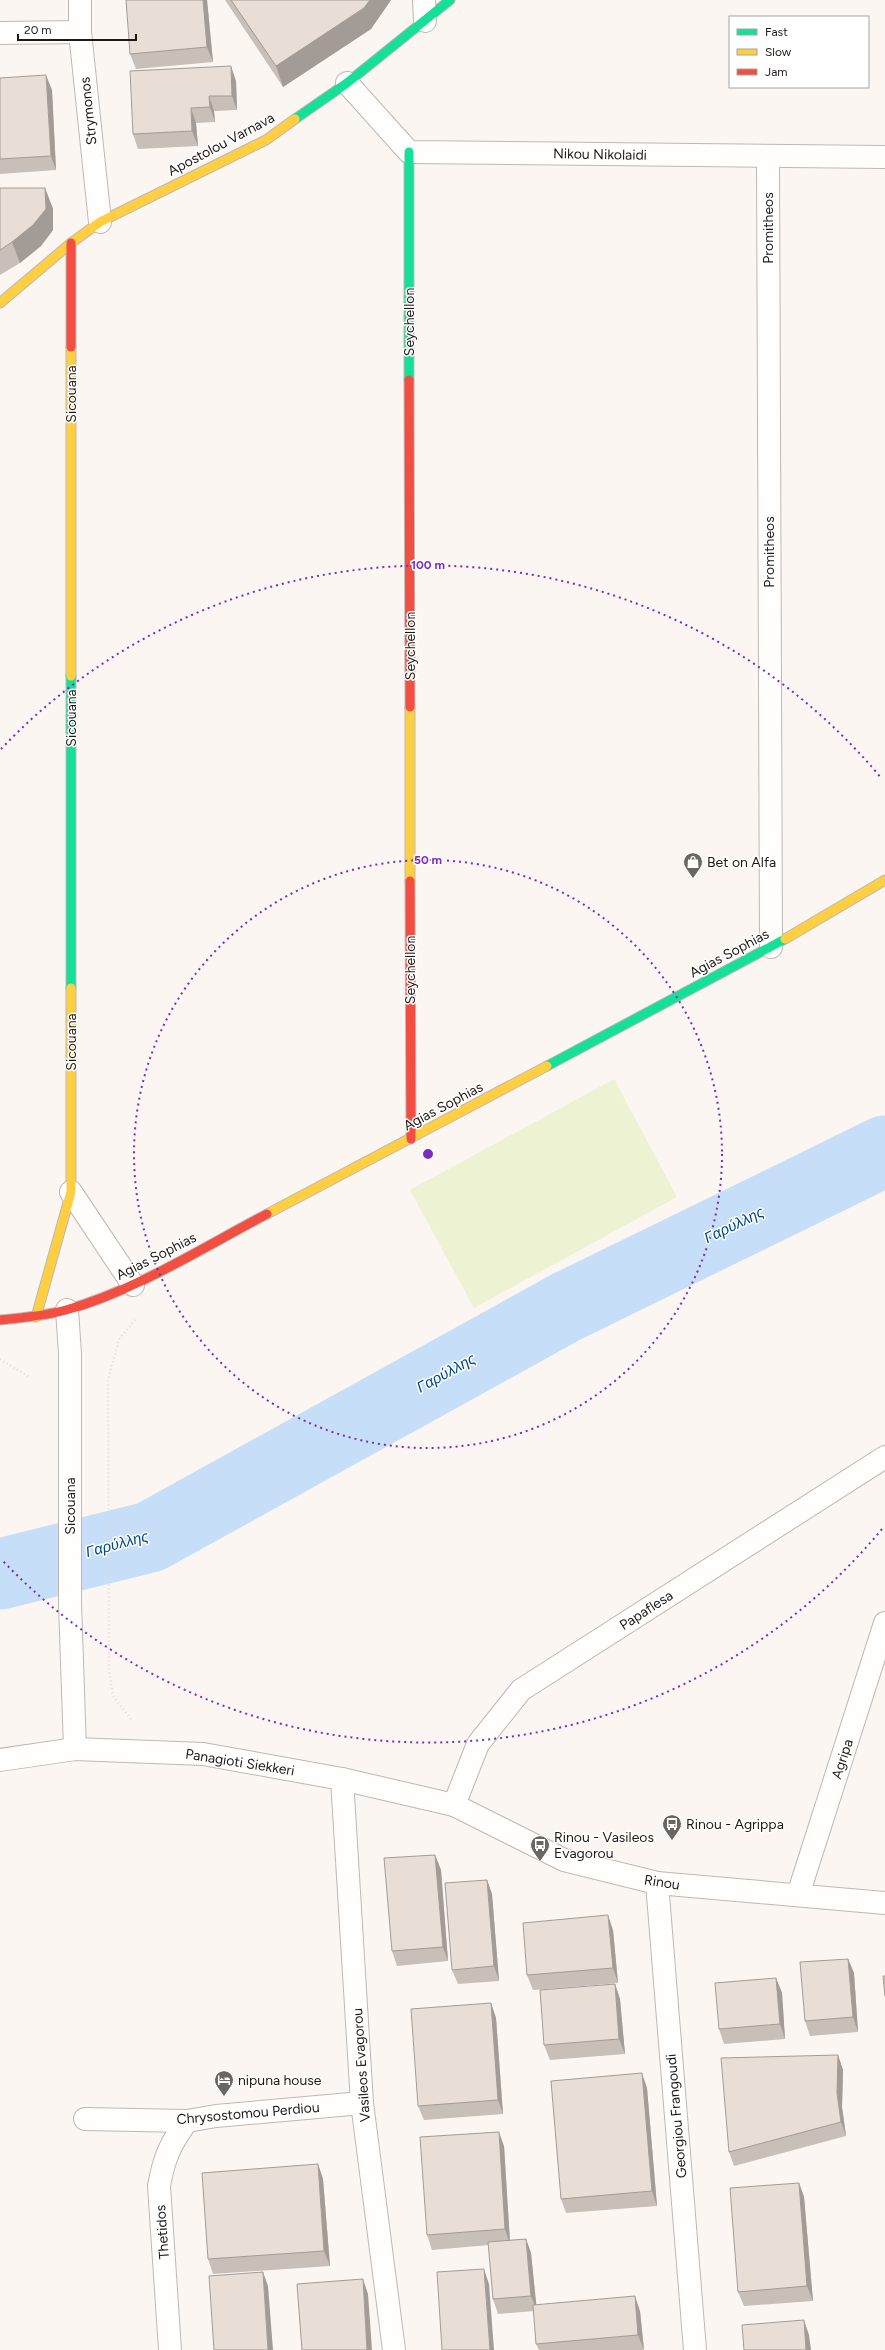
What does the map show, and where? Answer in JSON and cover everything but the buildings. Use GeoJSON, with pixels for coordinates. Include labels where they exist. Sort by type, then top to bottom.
{"type":"FeatureCollection","features":[{"type":"Feature","properties":{"kind":"street","name":"Strymonos"},"geometry":{"type":"LineString","coordinates":[[80,0],[80,32],[100,222]]}},
{"type":"Feature","properties":{"kind":"street","name":"Apostolou Varnava"},"geometry":{"type":"LineString","coordinates":[[0,303],[71,243],[100,222],[266,140],[347,83],[425,10],[450,0]]}},
{"type":"Feature","properties":{"kind":"street"},"geometry":{"type":"LineString","coordinates":[[0,33],[80,32]]}},
{"type":"Feature","properties":{"kind":"street"},"geometry":{"type":"LineString","coordinates":[[347,83],[409,152]]}},
{"type":"Feature","properties":{"kind":"street","name":"Nikou Nikolaidi"},"geometry":{"type":"LineString","coordinates":[[409,152],[885,157]]}},
{"type":"Feature","properties":{"kind":"street","name":"Seychellon"},"geometry":{"type":"LineString","coordinates":[[409,152],[411,1139]]}},
{"type":"Feature","properties":{"kind":"street","name":"Promitheos"},"geometry":{"type":"LineString","coordinates":[[768,156],[771,947]]}},
{"type":"Feature","properties":{"kind":"street","name":"Sicouana"},"geometry":{"type":"LineString","coordinates":[[36,1316],[71,1192],[71,243]]}},
{"type":"Feature","properties":{"kind":"street","name":"Agias Sophias"},"geometry":{"type":"LineString","coordinates":[[0,1320],[36,1316],[67,1310],[133,1285],[771,947],[885,880]]}},
{"type":"Feature","properties":{"kind":"street"},"geometry":{"type":"LineString","coordinates":[[71,1192],[133,1285]]}},
{"type":"Feature","properties":{"kind":"street","name":"Sicouana"},"geometry":{"type":"LineString","coordinates":[[67,1310],[70,1443],[70,1604],[75,1749]]}},
{"type":"Feature","properties":{"kind":"street","name":"Papaflesa"},"geometry":{"type":"LineString","coordinates":[[454,1805],[478,1744],[521,1690],[885,1457]]}},
{"type":"Feature","properties":{"kind":"street","name":"Agripa"},"geometry":{"type":"LineString","coordinates":[[798,1895],[885,1623]]}},
{"type":"Feature","properties":{"kind":"street","name":"Panagioti Siekkeri"},"geometry":{"type":"LineString","coordinates":[[0,1760],[75,1749],[203,1754],[342,1779],[454,1805]]}},
{"type":"Feature","properties":{"kind":"street","name":"Vasileos Evagorou"},"geometry":{"type":"LineString","coordinates":[[342,1779],[362,2103],[394,2350]]}},
{"type":"Feature","properties":{"kind":"street","name":"Rinou"},"geometry":{"type":"LineString","coordinates":[[454,1805],[564,1860],[657,1883],[885,1903]]}},
{"type":"Feature","properties":{"kind":"street","name":"Georgiou Frangoudi"},"geometry":{"type":"LineString","coordinates":[[657,1883],[695,2350]]}},
{"type":"Feature","properties":{"kind":"street","name":"Chrysostomou Perdiou"},"geometry":{"type":"LineString","coordinates":[[85,2119],[187,2121],[216,2116],[362,2103]]}},
{"type":"Feature","properties":{"kind":"street","name":"Thetidos"},"geometry":{"type":"LineString","coordinates":[[170,2350],[159,2186],[163,2160],[187,2121]]}},
{"type":"Feature","properties":{"kind":"path"},"geometry":{"type":"LineString","coordinates":[[137,1318],[119,1339],[108,1380],[109,1671],[113,1696],[131,1720],[137,1723]]}},
{"type":"Feature","properties":{"kind":"path"},"geometry":{"type":"LineString","coordinates":[[0,1359],[29,1378]]}},
{"type":"Feature","properties":{"kind":"green space"},"geometry":{"type":"Polygon","coordinates":[[[614,1079],[677,1197],[474,1308],[410,1190],[614,1079]]]}},
{"type":"Feature","properties":{"kind":"waterway","name":"Γαρύλλης"},"geometry":{"type":"LineString","coordinates":[[0,1574],[150,1537],[566,1307],[885,1151]]}},
{"type":"Feature","properties":{"kind":"traffic: fast"},"geometry":{"type":"LineString","coordinates":[[295,119],[347,83],[450,0]]}},
{"type":"Feature","properties":{"kind":"traffic: fast"},"geometry":{"type":"LineString","coordinates":[[409,152],[409,380]]}},
{"type":"Feature","properties":{"kind":"traffic: fast"},"geometry":{"type":"LineString","coordinates":[[71,676],[71,988]]}},
{"type":"Feature","properties":{"kind":"traffic: fast"},"geometry":{"type":"LineString","coordinates":[[547,1066],[785,939]]}},
{"type":"Feature","properties":{"kind":"traffic: slow"},"geometry":{"type":"LineString","coordinates":[[0,303],[71,243],[100,222],[266,140],[295,119]]}},
{"type":"Feature","properties":{"kind":"traffic: slow"},"geometry":{"type":"LineString","coordinates":[[71,347],[71,676]]}},
{"type":"Feature","properties":{"kind":"traffic: slow"},"geometry":{"type":"LineString","coordinates":[[410,707],[410,881]]}},
{"type":"Feature","properties":{"kind":"traffic: slow"},"geometry":{"type":"LineString","coordinates":[[785,939],[885,880]]}},
{"type":"Feature","properties":{"kind":"traffic: slow"},"geometry":{"type":"LineString","coordinates":[[36,1317],[71,1192],[71,988]]}},
{"type":"Feature","properties":{"kind":"traffic: slow"},"geometry":{"type":"LineString","coordinates":[[267,1214],[547,1066]]}},
{"type":"Feature","properties":{"kind":"traffic: jam"},"geometry":{"type":"LineString","coordinates":[[71,243],[71,347]]}},
{"type":"Feature","properties":{"kind":"traffic: jam"},"geometry":{"type":"LineString","coordinates":[[409,380],[410,707]]}},
{"type":"Feature","properties":{"kind":"traffic: jam"},"geometry":{"type":"LineString","coordinates":[[410,881],[411,1139]]}},
{"type":"Feature","properties":{"kind":"traffic: jam"},"geometry":{"type":"LineString","coordinates":[[0,1320],[58,1312],[92,1302],[144,1280],[267,1214]]}},
{"type":"Feature","properties":{"kind":"place","name":"Bet on Alfa"},"geometry":{"type":"Point","coordinates":[693,879]}},
{"type":"Feature","properties":{"kind":"place","name":"Rinou - Agrippa"},"geometry":{"type":"Point","coordinates":[672,1841]}},
{"type":"Feature","properties":{"kind":"place","name":"Rinou - Vasileos Evagorou"},"geometry":{"type":"Point","coordinates":[540,1862]}},
{"type":"Feature","properties":{"kind":"place","name":"nipuna house"},"geometry":{"type":"Point","coordinates":[224,2097]}}]}
